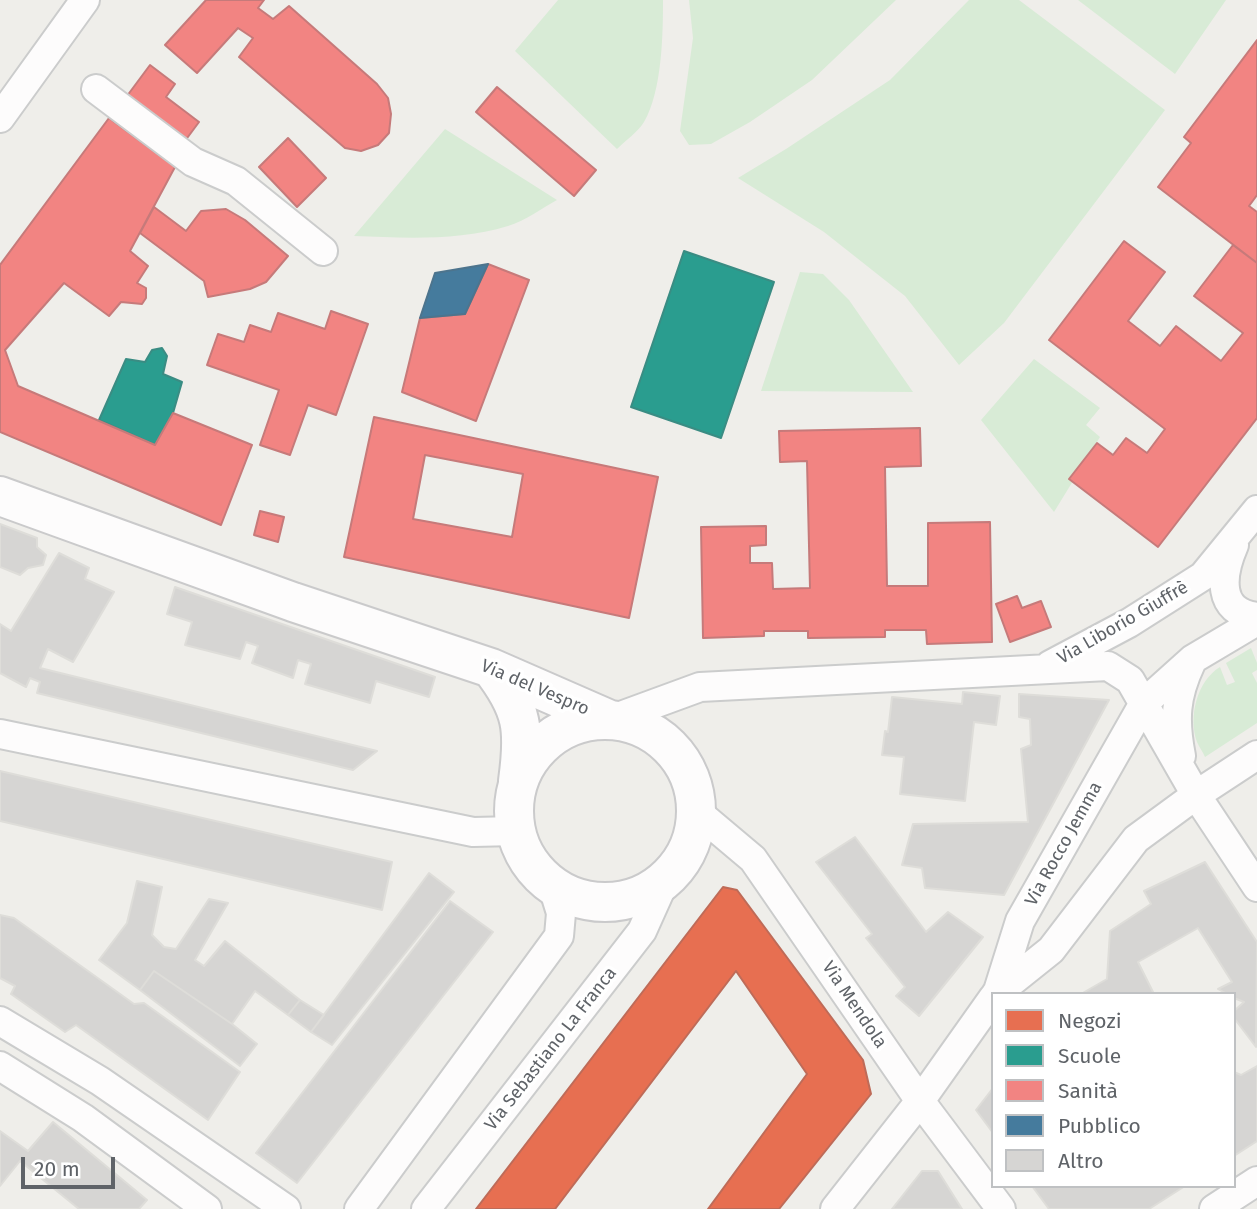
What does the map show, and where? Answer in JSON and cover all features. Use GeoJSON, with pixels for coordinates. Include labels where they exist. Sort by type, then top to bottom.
{"type":"FeatureCollection","features":[{"type":"Feature","properties":{"kind":"street"},"geometry":{"type":"LineString","coordinates":[[0,118],[85,0]]}},
{"type":"Feature","properties":{"kind":"street"},"geometry":{"type":"LineString","coordinates":[[96,89],[193,163],[236,181],[323,251]]}},
{"type":"Feature","properties":{"kind":"street","name":"Via del Vespro"},"geometry":{"type":"LineString","coordinates":[[0,496],[293,602],[491,668],[610,720],[700,687],[1108,666],[1130,680],[1190,784],[1257,887]]}},
{"type":"Feature","properties":{"kind":"street","name":"Via Liborio Giuffrè"},"geometry":{"type":"LineString","coordinates":[[1041,670],[1129,623],[1203,576],[1257,510]]}},
{"type":"Feature","properties":{"kind":"street"},"geometry":{"type":"LineString","coordinates":[[1237,536],[1226,565],[1224,585],[1230,602],[1242,615],[1257,619]]}},
{"type":"Feature","properties":{"kind":"street"},"geometry":{"type":"LineString","coordinates":[[1144,703],[1193,659],[1257,619]]}},
{"type":"Feature","properties":{"kind":"street"},"geometry":{"type":"LineString","coordinates":[[1190,784],[1177,733],[1176,704],[1182,680],[1193,659]]}},
{"type":"Feature","properties":{"kind":"street"},"geometry":{"type":"LineString","coordinates":[[491,668],[516,705],[519,718],[518,783]]}},
{"type":"Feature","properties":{"kind":"street","name":"Via Rocco Jemma"},"geometry":{"type":"LineString","coordinates":[[996,992],[1020,921],[1144,703]]}},
{"type":"Feature","properties":{"kind":"street"},"geometry":{"type":"LineString","coordinates":[[610,720],[643,728],[671,748],[689,777],[694,794],[695,827],[684,857],[664,881],[629,900],[590,902],[553,887],[529,863],[516,831],[514,799],[518,783],[531,757],[553,736],[580,723],[610,720]]}},
{"type":"Feature","properties":{"kind":"street"},"geometry":{"type":"LineString","coordinates":[[0,734],[425,823],[473,832],[516,831]]}},
{"type":"Feature","properties":{"kind":"street","name":"Via Rocco Jemma"},"geometry":{"type":"LineString","coordinates":[[998,992],[1051,950],[1136,839],[1190,784],[1257,755]]}},
{"type":"Feature","properties":{"kind":"street","name":"Via Mendola"},"geometry":{"type":"LineString","coordinates":[[696,811],[753,859],[920,1101],[1000,1209]]}},
{"type":"Feature","properties":{"kind":"street","name":"Via Sebastiano La Franca"},"geometry":{"type":"LineString","coordinates":[[426,1209],[642,931],[664,881]]}},
{"type":"Feature","properties":{"kind":"street"},"geometry":{"type":"LineString","coordinates":[[359,1209],[559,936],[561,913],[553,887]]}},
{"type":"Feature","properties":{"kind":"street","name":"Via Rocco Jemma"},"geometry":{"type":"LineString","coordinates":[[835,1209],[920,1101],[991,1000]]}},
{"type":"Feature","properties":{"kind":"street"},"geometry":{"type":"LineString","coordinates":[[0,1021],[100,1081],[286,1209]]}},
{"type":"Feature","properties":{"kind":"street"},"geometry":{"type":"LineString","coordinates":[[0,1066],[83,1118],[207,1209]]}},
{"type":"Feature","properties":{"kind":"street"},"geometry":{"type":"LineString","coordinates":[[1214,1209],[1257,1181]]}},
{"type":"Feature","properties":{"kind":"green space"},"geometry":{"type":"Polygon","coordinates":[[[558,0],[663,0],[663,29],[655,95],[644,122],[617,149],[515,51],[558,0]]]}},
{"type":"Feature","properties":{"kind":"green space"},"geometry":{"type":"Polygon","coordinates":[[[689,0],[896,0],[812,80],[750,122],[711,144],[689,145],[680,131],[693,38],[689,0]]]}},
{"type":"Feature","properties":{"kind":"green space"},"geometry":{"type":"Polygon","coordinates":[[[969,0],[1019,0],[1165,110],[1004,323],[959,365],[905,296],[824,232],[738,178],[890,80],[969,0]]]}},
{"type":"Feature","properties":{"kind":"green space"},"geometry":{"type":"Polygon","coordinates":[[[1078,0],[1226,0],[1175,74],[1078,0]]]}},
{"type":"Feature","properties":{"kind":"green space"},"geometry":{"type":"Polygon","coordinates":[[[445,129],[557,200],[521,221],[489,231],[432,237],[354,236],[445,129]]]}},
{"type":"Feature","properties":{"kind":"green space"},"geometry":{"type":"Polygon","coordinates":[[[800,272],[823,274],[849,300],[913,392],[761,391],[800,272]]]}},
{"type":"Feature","properties":{"kind":"green space"},"geometry":{"type":"Polygon","coordinates":[[[1034,359],[1100,408],[1086,425],[1100,437],[1054,512],[981,420],[1034,359]]]}},
{"type":"Feature","properties":{"kind":"green space"},"geometry":{"type":"Polygon","coordinates":[[[1251,648],[1257,663],[1257,670],[1252,673],[1257,683],[1257,723],[1205,757],[1194,732],[1194,711],[1200,690],[1205,681],[1220,667],[1227,685],[1235,682],[1226,663],[1251,648]]]}},
{"type":"Feature","properties":{"kind":"building: Negozi"},"geometry":{"type":"Polygon","coordinates":[[[723,887],[737,890],[863,1060],[871,1094],[779,1209],[708,1209],[807,1074],[736,971],[555,1209],[476,1209],[723,887]]]}},
{"type":"Feature","properties":{"kind":"building: Scuole"},"geometry":{"type":"Polygon","coordinates":[[[684,251],[774,282],[721,438],[631,407],[684,251]]]}},
{"type":"Feature","properties":{"kind":"building: Scuole"},"geometry":{"type":"Polygon","coordinates":[[[162,348],[167,356],[163,374],[182,382],[173,413],[155,445],[99,420],[126,359],[145,362],[152,350],[162,348]]]}},
{"type":"Feature","properties":{"kind":"building: Sanità"},"geometry":{"type":"Polygon","coordinates":[[[206,0],[264,0],[258,8],[273,19],[289,6],[377,84],[388,98],[391,114],[389,133],[378,145],[361,151],[345,148],[239,57],[253,38],[238,28],[197,73],[165,45],[206,0]]]}},
{"type":"Feature","properties":{"kind":"building: Sanità"},"geometry":{"type":"Polygon","coordinates":[[[1257,40],[1257,195],[1249,206],[1257,212],[1257,263],[1158,187],[1191,143],[1184,137],[1257,40]]]}},
{"type":"Feature","properties":{"kind":"building: Sanità"},"geometry":{"type":"Polygon","coordinates":[[[150,65],[175,84],[166,97],[199,122],[182,145],[124,100],[150,65]]]}},
{"type":"Feature","properties":{"kind":"building: Sanità"},"geometry":{"type":"Polygon","coordinates":[[[497,87],[596,170],[574,196],[476,112],[497,87]]]}},
{"type":"Feature","properties":{"kind":"building: Sanità"},"geometry":{"type":"Polygon","coordinates":[[[109,118],[175,167],[130,251],[148,266],[137,283],[146,288],[146,298],[142,304],[121,302],[109,316],[64,283],[5,350],[18,386],[155,445],[173,413],[252,445],[221,525],[0,432],[0,265],[109,118]]]}},
{"type":"Feature","properties":{"kind":"building: Sanità"},"geometry":{"type":"Polygon","coordinates":[[[288,138],[326,178],[297,207],[259,167],[288,138]]]}},
{"type":"Feature","properties":{"kind":"building: Sanità"},"geometry":{"type":"Polygon","coordinates":[[[154,207],[186,231],[201,211],[226,209],[245,220],[288,256],[266,282],[250,289],[208,297],[204,281],[140,233],[154,207]]]}},
{"type":"Feature","properties":{"kind":"building: Sanità"},"geometry":{"type":"Polygon","coordinates":[[[1124,241],[1165,272],[1128,321],[1160,346],[1176,326],[1221,361],[1243,333],[1194,296],[1233,245],[1257,263],[1257,418],[1158,547],[1069,479],[1097,443],[1113,455],[1126,438],[1147,453],[1165,429],[1049,340],[1124,241]]]}},
{"type":"Feature","properties":{"kind":"building: Sanità"},"geometry":{"type":"Polygon","coordinates":[[[488,264],[529,280],[476,421],[402,392],[420,318],[465,314],[488,264]]]}},
{"type":"Feature","properties":{"kind":"building: Sanità"},"geometry":{"type":"Polygon","coordinates":[[[331,311],[368,324],[336,415],[308,405],[290,455],[260,445],[279,390],[207,365],[218,334],[244,342],[250,325],[271,332],[278,313],[325,329],[331,311]]]}},
{"type":"Feature","properties":{"kind":"building: Sanità"},"geometry":{"type":"Polygon","coordinates":[[[374,417],[658,477],[629,618],[344,557],[374,417]],[[425,455],[413,519],[512,537],[523,474],[425,455]]]}},
{"type":"Feature","properties":{"kind":"building: Sanità"},"geometry":{"type":"Polygon","coordinates":[[[920,428],[921,466],[885,467],[887,586],[928,586],[928,523],[990,522],[992,642],[927,644],[926,630],[885,630],[885,637],[808,638],[808,631],[764,631],[764,636],[703,638],[701,527],[766,526],[766,545],[750,546],[750,563],[772,563],[773,589],[810,588],[807,461],[780,462],[779,431],[920,428]]]}},
{"type":"Feature","properties":{"kind":"building: Sanità"},"geometry":{"type":"Polygon","coordinates":[[[260,511],[284,517],[278,542],[254,535],[260,511]]]}},
{"type":"Feature","properties":{"kind":"building: Sanità"},"geometry":{"type":"Polygon","coordinates":[[[1017,596],[1022,608],[1041,601],[1051,627],[1010,642],[996,604],[1017,596]]]}},
{"type":"Feature","properties":{"kind":"building: Pubblico"},"geometry":{"type":"Polygon","coordinates":[[[488,264],[465,314],[420,318],[435,273],[488,264]]]}},
{"type":"Feature","properties":{"kind":"building: Altro"},"geometry":{"type":"Polygon","coordinates":[[[0,524],[37,538],[37,547],[46,555],[43,565],[28,568],[20,575],[0,567],[0,524]]]}},
{"type":"Feature","properties":{"kind":"building: Altro"},"geometry":{"type":"Polygon","coordinates":[[[59,553],[89,568],[85,579],[114,592],[73,662],[48,649],[40,668],[377,751],[353,770],[37,693],[40,682],[30,678],[26,687],[0,673],[0,624],[11,631],[59,553]]]}},
{"type":"Feature","properties":{"kind":"building: Altro"},"geometry":{"type":"Polygon","coordinates":[[[175,587],[435,677],[429,697],[376,681],[370,703],[305,684],[311,664],[298,660],[293,678],[252,663],[258,646],[246,642],[240,659],[185,645],[192,622],[167,614],[175,587]]]}},
{"type":"Feature","properties":{"kind":"building: Altro"},"geometry":{"type":"Polygon","coordinates":[[[963,692],[1000,696],[996,725],[974,722],[965,801],[900,794],[904,757],[882,755],[892,697],[962,704],[963,692]]]}},
{"type":"Feature","properties":{"kind":"building: Altro"},"geometry":{"type":"Polygon","coordinates":[[[1019,694],[1109,700],[1004,895],[925,888],[922,868],[902,865],[913,824],[1028,822],[1021,749],[1031,745],[1030,719],[1019,717],[1019,694]]]}},
{"type":"Feature","properties":{"kind":"building: Altro"},"geometry":{"type":"Polygon","coordinates":[[[0,771],[392,862],[382,910],[0,821],[0,771]]]}},
{"type":"Feature","properties":{"kind":"building: Altro"},"geometry":{"type":"Polygon","coordinates":[[[855,837],[926,932],[948,912],[983,937],[919,1016],[896,996],[905,987],[866,938],[872,934],[816,862],[855,837]]]}},
{"type":"Feature","properties":{"kind":"building: Altro"},"geometry":{"type":"Polygon","coordinates":[[[1205,862],[1257,942],[1256,1047],[1236,1021],[1236,1009],[1244,1002],[1236,999],[1236,992],[1218,989],[1232,982],[1198,928],[1138,962],[1153,992],[1084,992],[1107,979],[1110,931],[1151,904],[1144,891],[1205,862]]]}},
{"type":"Feature","properties":{"kind":"building: Altro"},"geometry":{"type":"Polygon","coordinates":[[[429,873],[454,892],[332,1045],[311,1032],[429,873]]]}},
{"type":"Feature","properties":{"kind":"building: Altro"},"geometry":{"type":"Polygon","coordinates":[[[137,881],[162,887],[152,935],[164,947],[176,949],[209,899],[228,903],[195,960],[204,966],[225,941],[300,1000],[288,1015],[255,991],[232,1024],[154,971],[140,990],[99,960],[127,923],[137,881]]]}},
{"type":"Feature","properties":{"kind":"building: Altro"},"geometry":{"type":"Polygon","coordinates":[[[450,901],[493,932],[297,1183],[256,1153],[450,901]]]}},
{"type":"Feature","properties":{"kind":"building: Altro"},"geometry":{"type":"Polygon","coordinates":[[[0,915],[14,918],[134,1004],[144,1003],[240,1072],[208,1120],[76,1025],[65,1032],[11,994],[15,986],[0,978],[0,915]]]}},
{"type":"Feature","properties":{"kind":"building: Altro"},"geometry":{"type":"Polygon","coordinates":[[[154,971],[257,1044],[240,1066],[140,990],[154,971]]]}},
{"type":"Feature","properties":{"kind":"building: Altro"},"geometry":{"type":"Polygon","coordinates":[[[300,1000],[324,1015],[311,1032],[288,1015],[300,1000]]]}},
{"type":"Feature","properties":{"kind":"building: Altro"},"geometry":{"type":"Polygon","coordinates":[[[1257,1066],[1257,1141],[1236,1155],[1236,1073],[1241,1075],[1257,1066]]]}},
{"type":"Feature","properties":{"kind":"building: Altro"},"geometry":{"type":"Polygon","coordinates":[[[991,1091],[991,1130],[976,1110],[991,1091]]]}},
{"type":"Feature","properties":{"kind":"building: Altro"},"geometry":{"type":"Polygon","coordinates":[[[53,1122],[147,1200],[139,1209],[79,1209],[20,1161],[0,1186],[0,1131],[28,1151],[53,1122]]]}},
{"type":"Feature","properties":{"kind":"building: Altro"},"geometry":{"type":"Polygon","coordinates":[[[922,1171],[938,1171],[962,1209],[892,1209],[922,1171]]]}},
{"type":"Feature","properties":{"kind":"building: Altro"},"geometry":{"type":"Polygon","coordinates":[[[1033,1188],[1182,1188],[1149,1209],[1049,1209],[1033,1188]]]}}]}
